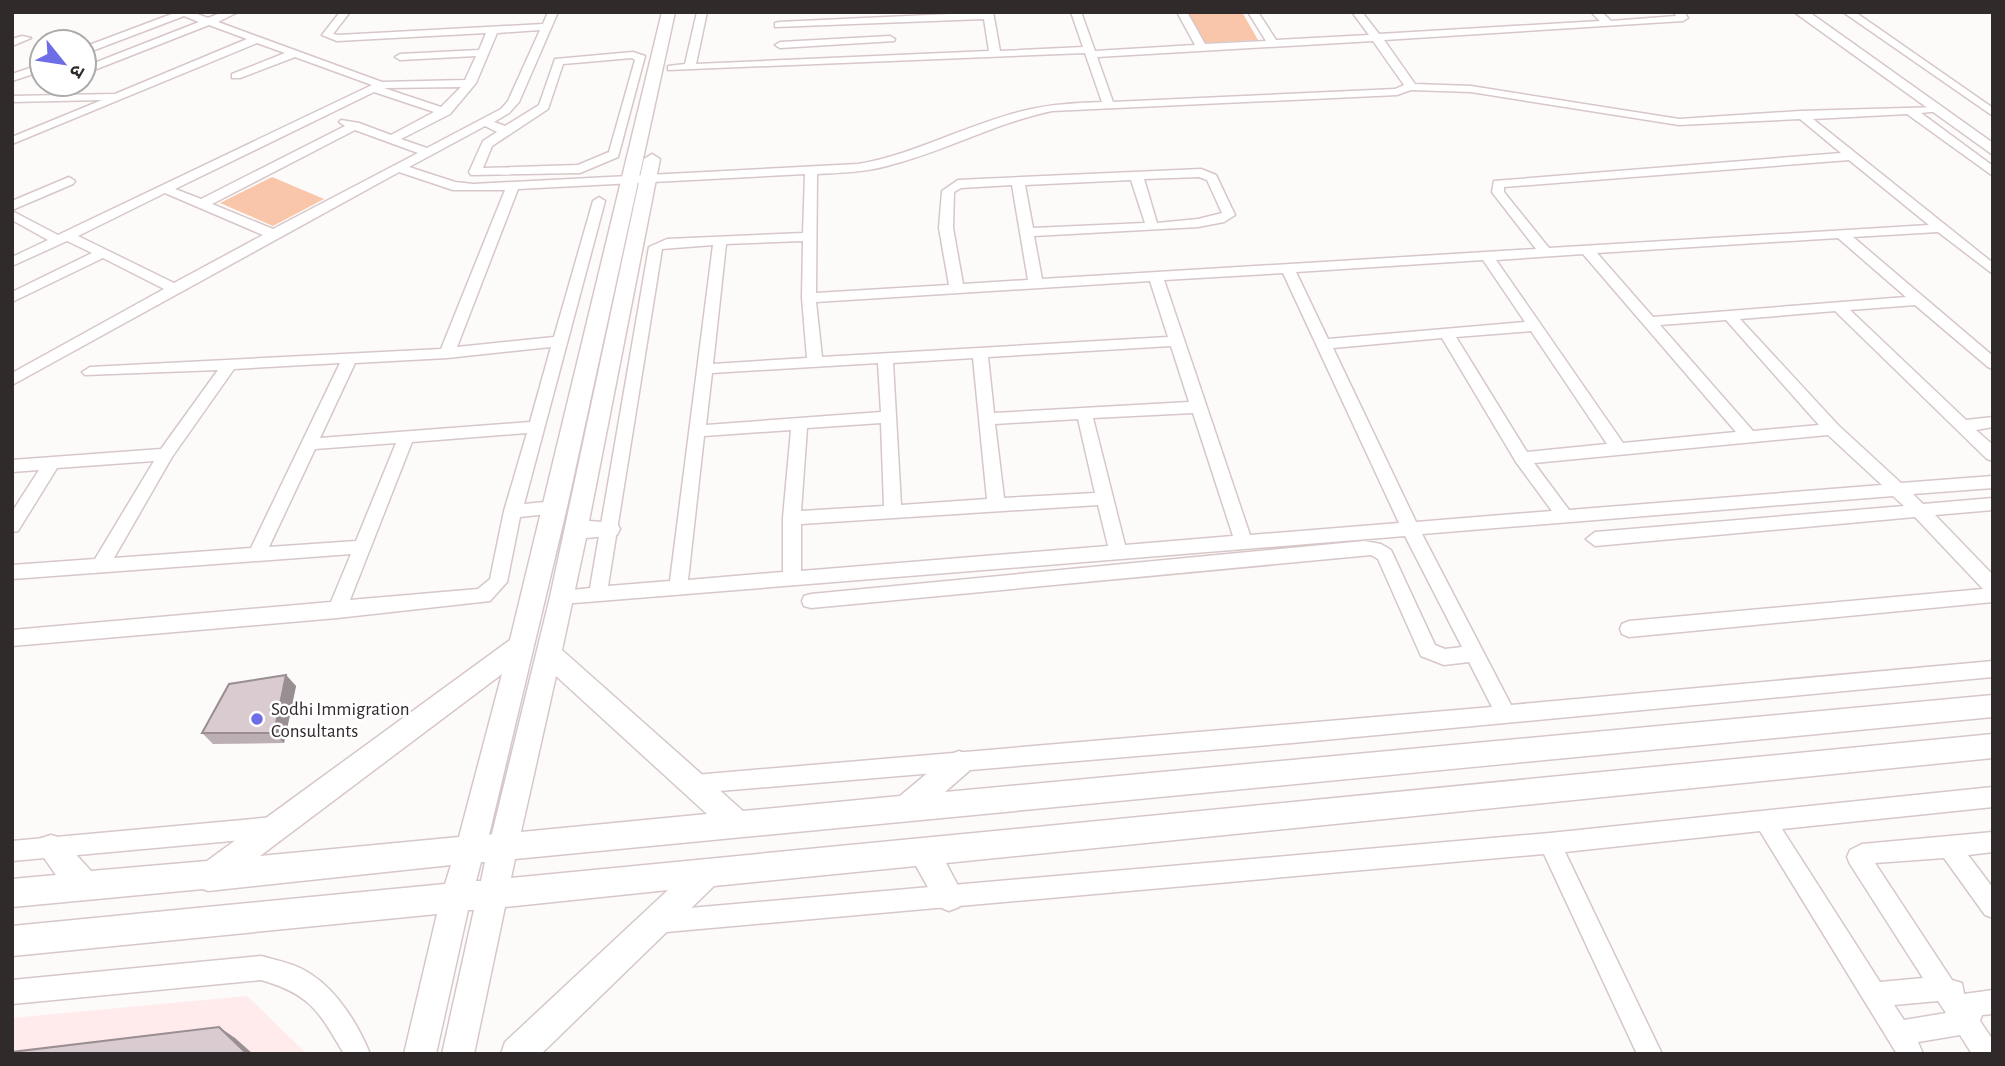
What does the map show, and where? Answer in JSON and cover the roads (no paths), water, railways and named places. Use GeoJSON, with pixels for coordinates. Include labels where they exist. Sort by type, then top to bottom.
{"type":"FeatureCollection","features":[{"type":"Feature","properties":{"kind":"main road"},"geometry":{"type":"LineString","coordinates":[[669,12],[674,63]]}},
{"type":"Feature","properties":{"kind":"main road"},"geometry":{"type":"LineString","coordinates":[[420,1054],[456,897],[471,848],[556,507],[619,239],[674,63],[683,12]]}},
{"type":"Feature","properties":{"kind":"main road"},"geometry":{"type":"LineString","coordinates":[[1800,12],[1993,150]]}},
{"type":"Feature","properties":{"kind":"main road"},"geometry":{"type":"LineString","coordinates":[[1820,12],[1993,132]]}},
{"type":"Feature","properties":{"kind":"main road"},"geometry":{"type":"LineString","coordinates":[[1936,109],[1958,108]]}},
{"type":"Feature","properties":{"kind":"main road"},"geometry":{"type":"LineString","coordinates":[[458,1054],[576,530],[625,289],[640,178]]}},
{"type":"Feature","properties":{"kind":"main road"},"geometry":{"type":"LineString","coordinates":[[625,289],[648,287]]}},
{"type":"Feature","properties":{"kind":"main road"},"geometry":{"type":"LineString","coordinates":[[576,530],[609,529]]}},
{"type":"Feature","properties":{"kind":"main road"},"geometry":{"type":"LineString","coordinates":[[208,877],[521,646]]}},
{"type":"Feature","properties":{"kind":"main road"},"geometry":{"type":"LineString","coordinates":[[548,653],[739,825]]}},
{"type":"Feature","properties":{"kind":"main road"},"geometry":{"type":"LineString","coordinates":[[12,893],[208,877],[471,848],[503,848],[1993,706]]}},
{"type":"Feature","properties":{"kind":"main road"},"geometry":{"type":"LineString","coordinates":[[12,941],[1993,746]]}},
{"type":"Feature","properties":{"kind":"main road"},"geometry":{"type":"LineString","coordinates":[[907,808],[959,763]]}},
{"type":"Feature","properties":{"kind":"main road"},"geometry":{"type":"LineString","coordinates":[[51,848],[86,887]]}},
{"type":"Feature","properties":{"kind":"main road"},"geometry":{"type":"LineString","coordinates":[[924,851],[949,897]]}},
{"type":"Feature","properties":{"kind":"main road"},"geometry":{"type":"LineString","coordinates":[[517,1054],[708,872]]}},
{"type":"Feature","properties":{"kind":"street"},"geometry":{"type":"LineString","coordinates":[[98,66],[233,12]]}},
{"type":"Feature","properties":{"kind":"street"},"geometry":{"type":"LineString","coordinates":[[345,12],[327,35],[337,38],[460,26],[493,29],[547,27]]}},
{"type":"Feature","properties":{"kind":"street"},"geometry":{"type":"LineString","coordinates":[[12,380],[173,288],[485,122],[513,102],[553,12]]}},
{"type":"Feature","properties":{"kind":"street"},"geometry":{"type":"LineString","coordinates":[[674,63],[702,12]]}},
{"type":"Feature","properties":{"kind":"street"},"geometry":{"type":"LineString","coordinates":[[777,64],[780,45],[778,12]]}},
{"type":"Feature","properties":{"kind":"street"},"geometry":{"type":"LineString","coordinates":[[1076,12],[1108,104]]}},
{"type":"Feature","properties":{"kind":"street"},"geometry":{"type":"LineString","coordinates":[[1182,12],[1201,47]]}},
{"type":"Feature","properties":{"kind":"street"},"geometry":{"type":"LineString","coordinates":[[1253,12],[1273,43]]}},
{"type":"Feature","properties":{"kind":"street"},"geometry":{"type":"LineString","coordinates":[[1357,12],[1378,36],[1410,82],[1410,87]]}},
{"type":"Feature","properties":{"kind":"street"},"geometry":{"type":"LineString","coordinates":[[1596,12],[1609,24]]}},
{"type":"Feature","properties":{"kind":"street"},"geometry":{"type":"LineString","coordinates":[[533,54],[674,63],[777,64],[1201,47],[1683,19],[1679,12]]}},
{"type":"Feature","properties":{"kind":"street"},"geometry":{"type":"LineString","coordinates":[[1848,12],[1987,105],[1993,113]]}},
{"type":"Feature","properties":{"kind":"street"},"geometry":{"type":"LineString","coordinates":[[98,46],[183,13],[295,52],[446,112]]}},
{"type":"Feature","properties":{"kind":"street"},"geometry":{"type":"LineString","coordinates":[[779,25],[841,17],[989,14],[995,54]]}},
{"type":"Feature","properties":{"kind":"street"},"geometry":{"type":"LineString","coordinates":[[393,138],[446,112],[461,99],[471,83],[493,29]]}},
{"type":"Feature","properties":{"kind":"street"},"geometry":{"type":"LineString","coordinates":[[12,43],[26,38]]}},
{"type":"Feature","properties":{"kind":"street"},"geometry":{"type":"LineString","coordinates":[[12,141],[257,39]]}},
{"type":"Feature","properties":{"kind":"street"},"geometry":{"type":"LineString","coordinates":[[780,45],[890,39]]}},
{"type":"Feature","properties":{"kind":"street"},"geometry":{"type":"LineString","coordinates":[[236,76],[295,52]]}},
{"type":"Feature","properties":{"kind":"street"},"geometry":{"type":"LineString","coordinates":[[400,57],[483,53]]}},
{"type":"Feature","properties":{"kind":"street"},"geometry":{"type":"LineString","coordinates":[[634,55],[641,58],[614,154],[605,160],[580,169],[475,172],[481,152],[493,138],[506,131],[544,107],[559,61],[634,55]]}},
{"type":"Feature","properties":{"kind":"street"},"geometry":{"type":"LineString","coordinates":[[12,262],[378,87],[471,83]]}},
{"type":"Feature","properties":{"kind":"street"},"geometry":{"type":"LineString","coordinates":[[399,168],[453,186],[473,188],[811,171],[892,162],[1039,110],[1108,104],[1397,92],[1410,87],[1471,89],[1679,122],[1936,109]]}},
{"type":"Feature","properties":{"kind":"street"},"geometry":{"type":"LineString","coordinates":[[12,98],[122,95]]}},
{"type":"Feature","properties":{"kind":"street"},"geometry":{"type":"LineString","coordinates":[[1958,108],[1987,105]]}},
{"type":"Feature","properties":{"kind":"street"},"geometry":{"type":"LineString","coordinates":[[1909,110],[1993,172]]}},
{"type":"Feature","properties":{"kind":"street"},"geometry":{"type":"LineString","coordinates":[[1800,114],[1993,270]]}},
{"type":"Feature","properties":{"kind":"street"},"geometry":{"type":"LineString","coordinates":[[321,115],[427,152]]}},
{"type":"Feature","properties":{"kind":"street"},"geometry":{"type":"LineString","coordinates":[[485,122],[506,131]]}},
{"type":"Feature","properties":{"kind":"street"},"geometry":{"type":"LineString","coordinates":[[200,205],[355,125]]}},
{"type":"Feature","properties":{"kind":"street"},"geometry":{"type":"LineString","coordinates":[[1546,253],[1498,192],[1498,184],[1851,156]]}},
{"type":"Feature","properties":{"kind":"street"},"geometry":{"type":"LineString","coordinates":[[811,171],[809,298],[815,362]]}},
{"type":"Feature","properties":{"kind":"street"},"geometry":{"type":"LineString","coordinates":[[957,289],[946,228],[948,191],[958,184],[1201,173],[1211,176],[1229,215],[1222,221],[1027,232]]}},
{"type":"Feature","properties":{"kind":"street"},"geometry":{"type":"LineString","coordinates":[[1136,176],[1152,226]]}},
{"type":"Feature","properties":{"kind":"street"},"geometry":{"type":"LineString","coordinates":[[12,206],[69,181]]}},
{"type":"Feature","properties":{"kind":"street"},"geometry":{"type":"LineString","coordinates":[[1018,182],[1037,284]]}},
{"type":"Feature","properties":{"kind":"street"},"geometry":{"type":"LineString","coordinates":[[447,353],[513,186]]}},
{"type":"Feature","properties":{"kind":"street"},"geometry":{"type":"LineString","coordinates":[[165,189],[273,234]]}},
{"type":"Feature","properties":{"kind":"street"},"geometry":{"type":"LineString","coordinates":[[12,639],[483,596],[498,582],[535,427],[599,201]]}},
{"type":"Feature","properties":{"kind":"street"},"geometry":{"type":"LineString","coordinates":[[12,215],[103,253],[173,288]]}},
{"type":"Feature","properties":{"kind":"street"},"geometry":{"type":"LineString","coordinates":[[809,298],[1940,228]]}},
{"type":"Feature","properties":{"kind":"street"},"geometry":{"type":"LineString","coordinates":[[1841,234],[1993,365]]}},
{"type":"Feature","properties":{"kind":"street"},"geometry":{"type":"LineString","coordinates":[[598,594],[656,247],[667,243],[810,237]]}},
{"type":"Feature","properties":{"kind":"street"},"geometry":{"type":"LineString","coordinates":[[587,241],[619,239]]}},
{"type":"Feature","properties":{"kind":"street"},"geometry":{"type":"LineString","coordinates":[[678,588],[720,241]]}},
{"type":"Feature","properties":{"kind":"street"},"geometry":{"type":"LineString","coordinates":[[1587,250],[1748,436]]}},
{"type":"Feature","properties":{"kind":"street"},"geometry":{"type":"LineString","coordinates":[[12,298],[103,253]]}},
{"type":"Feature","properties":{"kind":"street"},"geometry":{"type":"LineString","coordinates":[[1487,257],[1617,447]]}},
{"type":"Feature","properties":{"kind":"street"},"geometry":{"type":"LineString","coordinates":[[1288,269],[1410,527],[1506,715]]}},
{"type":"Feature","properties":{"kind":"street"},"geometry":{"type":"LineString","coordinates":[[1156,277],[1243,541]]}},
{"type":"Feature","properties":{"kind":"street"},"geometry":{"type":"LineString","coordinates":[[1649,322],[1918,300]]}},
{"type":"Feature","properties":{"kind":"street"},"geometry":{"type":"LineString","coordinates":[[1838,306],[1993,455]]}},
{"type":"Feature","properties":{"kind":"street"},"geometry":{"type":"LineString","coordinates":[[1729,315],[1832,429],[1919,510],[1993,587]]}},
{"type":"Feature","properties":{"kind":"street"},"geometry":{"type":"LineString","coordinates":[[1323,344],[1535,326]]}},
{"type":"Feature","properties":{"kind":"street"},"geometry":{"type":"LineString","coordinates":[[1447,334],[1522,458],[1564,515]]}},
{"type":"Feature","properties":{"kind":"street"},"geometry":{"type":"LineString","coordinates":[[90,372],[447,353],[561,341]]}},
{"type":"Feature","properties":{"kind":"street"},"geometry":{"type":"LineString","coordinates":[[704,369],[1177,341]]}},
{"type":"Feature","properties":{"kind":"street"},"geometry":{"type":"LineString","coordinates":[[980,352],[996,505]]}},
{"type":"Feature","properties":{"kind":"street"},"geometry":{"type":"LineString","coordinates":[[257,554],[350,358]]}},
{"type":"Feature","properties":{"kind":"street"},"geometry":{"type":"LineString","coordinates":[[885,358],[893,511]]}},
{"type":"Feature","properties":{"kind":"street"},"geometry":{"type":"LineString","coordinates":[[100,566],[166,454],[229,365]]}},
{"type":"Feature","properties":{"kind":"street"},"geometry":{"type":"LineString","coordinates":[[987,419],[1199,407]]}},
{"type":"Feature","properties":{"kind":"street"},"geometry":{"type":"LineString","coordinates":[[1084,414],[1118,552]]}},
{"type":"Feature","properties":{"kind":"street"},"geometry":{"type":"LineString","coordinates":[[697,431],[889,417]]}},
{"type":"Feature","properties":{"kind":"street"},"geometry":{"type":"LineString","coordinates":[[1962,426],[1993,422]]}},
{"type":"Feature","properties":{"kind":"street"},"geometry":{"type":"LineString","coordinates":[[792,579],[792,517],[799,424]]}},
{"type":"Feature","properties":{"kind":"street"},"geometry":{"type":"LineString","coordinates":[[308,444],[535,427]]}},
{"type":"Feature","properties":{"kind":"street"},"geometry":{"type":"LineString","coordinates":[[1522,458],[1617,447],[1832,429]]}},
{"type":"Feature","properties":{"kind":"street"},"geometry":{"type":"LineString","coordinates":[[337,611],[406,437]]}},
{"type":"Feature","properties":{"kind":"street"},"geometry":{"type":"LineString","coordinates":[[12,466],[166,454]]}},
{"type":"Feature","properties":{"kind":"street"},"geometry":{"type":"LineString","coordinates":[[12,526],[52,463]]}},
{"type":"Feature","properties":{"kind":"street"},"geometry":{"type":"LineString","coordinates":[[562,597],[1993,482]]}},
{"type":"Feature","properties":{"kind":"street"},"geometry":{"type":"LineString","coordinates":[[792,517],[1105,498]]}},
{"type":"Feature","properties":{"kind":"street"},"geometry":{"type":"LineString","coordinates":[[1595,539],[1993,504]]}},
{"type":"Feature","properties":{"kind":"street"},"geometry":{"type":"LineString","coordinates":[[513,511],[556,507]]}},
{"type":"Feature","properties":{"kind":"street"},"geometry":{"type":"LineString","coordinates":[[12,572],[362,547]]}},
{"type":"Feature","properties":{"kind":"street"},"geometry":{"type":"LineString","coordinates":[[811,601],[1364,548],[1375,549],[1385,555],[1428,650],[1444,657],[1475,654]]}},
{"type":"Feature","properties":{"kind":"street"},"geometry":{"type":"LineString","coordinates":[[867,573],[871,595]]}},
{"type":"Feature","properties":{"kind":"street"},"geometry":{"type":"LineString","coordinates":[[1629,629],[1993,595]]}},
{"type":"Feature","properties":{"kind":"street"},"geometry":{"type":"LineString","coordinates":[[695,785],[1506,715],[1993,669]]}},
{"type":"Feature","properties":{"kind":"street"},"geometry":{"type":"LineString","coordinates":[[655,922],[1549,843],[1993,797]]}},
{"type":"Feature","properties":{"kind":"street"},"geometry":{"type":"LineString","coordinates":[[1766,822],[1904,1043],[1993,1002]]}},
{"type":"Feature","properties":{"kind":"street"},"geometry":{"type":"LineString","coordinates":[[12,851],[275,827]]}},
{"type":"Feature","properties":{"kind":"street"},"geometry":{"type":"LineString","coordinates":[[1987,1054],[1959,996],[1943,988],[1858,857],[1862,854],[1993,842]]}},
{"type":"Feature","properties":{"kind":"street"},"geometry":{"type":"LineString","coordinates":[[1549,843],[1650,1054]]}},
{"type":"Feature","properties":{"kind":"street"},"geometry":{"type":"LineString","coordinates":[[1950,847],[1993,907]]}},
{"type":"Feature","properties":{"kind":"street"},"geometry":{"type":"LineString","coordinates":[[12,992],[261,968],[296,978],[334,1015],[358,1054]]}},
{"type":"Feature","properties":{"kind":"street"},"geometry":{"type":"LineString","coordinates":[[1874,995],[1943,988]]}},
{"type":"Feature","properties":{"kind":"place","name":"Sodhi Immigration Consultants"},"geometry":{"type":"Point","coordinates":[257,719]}}]}
